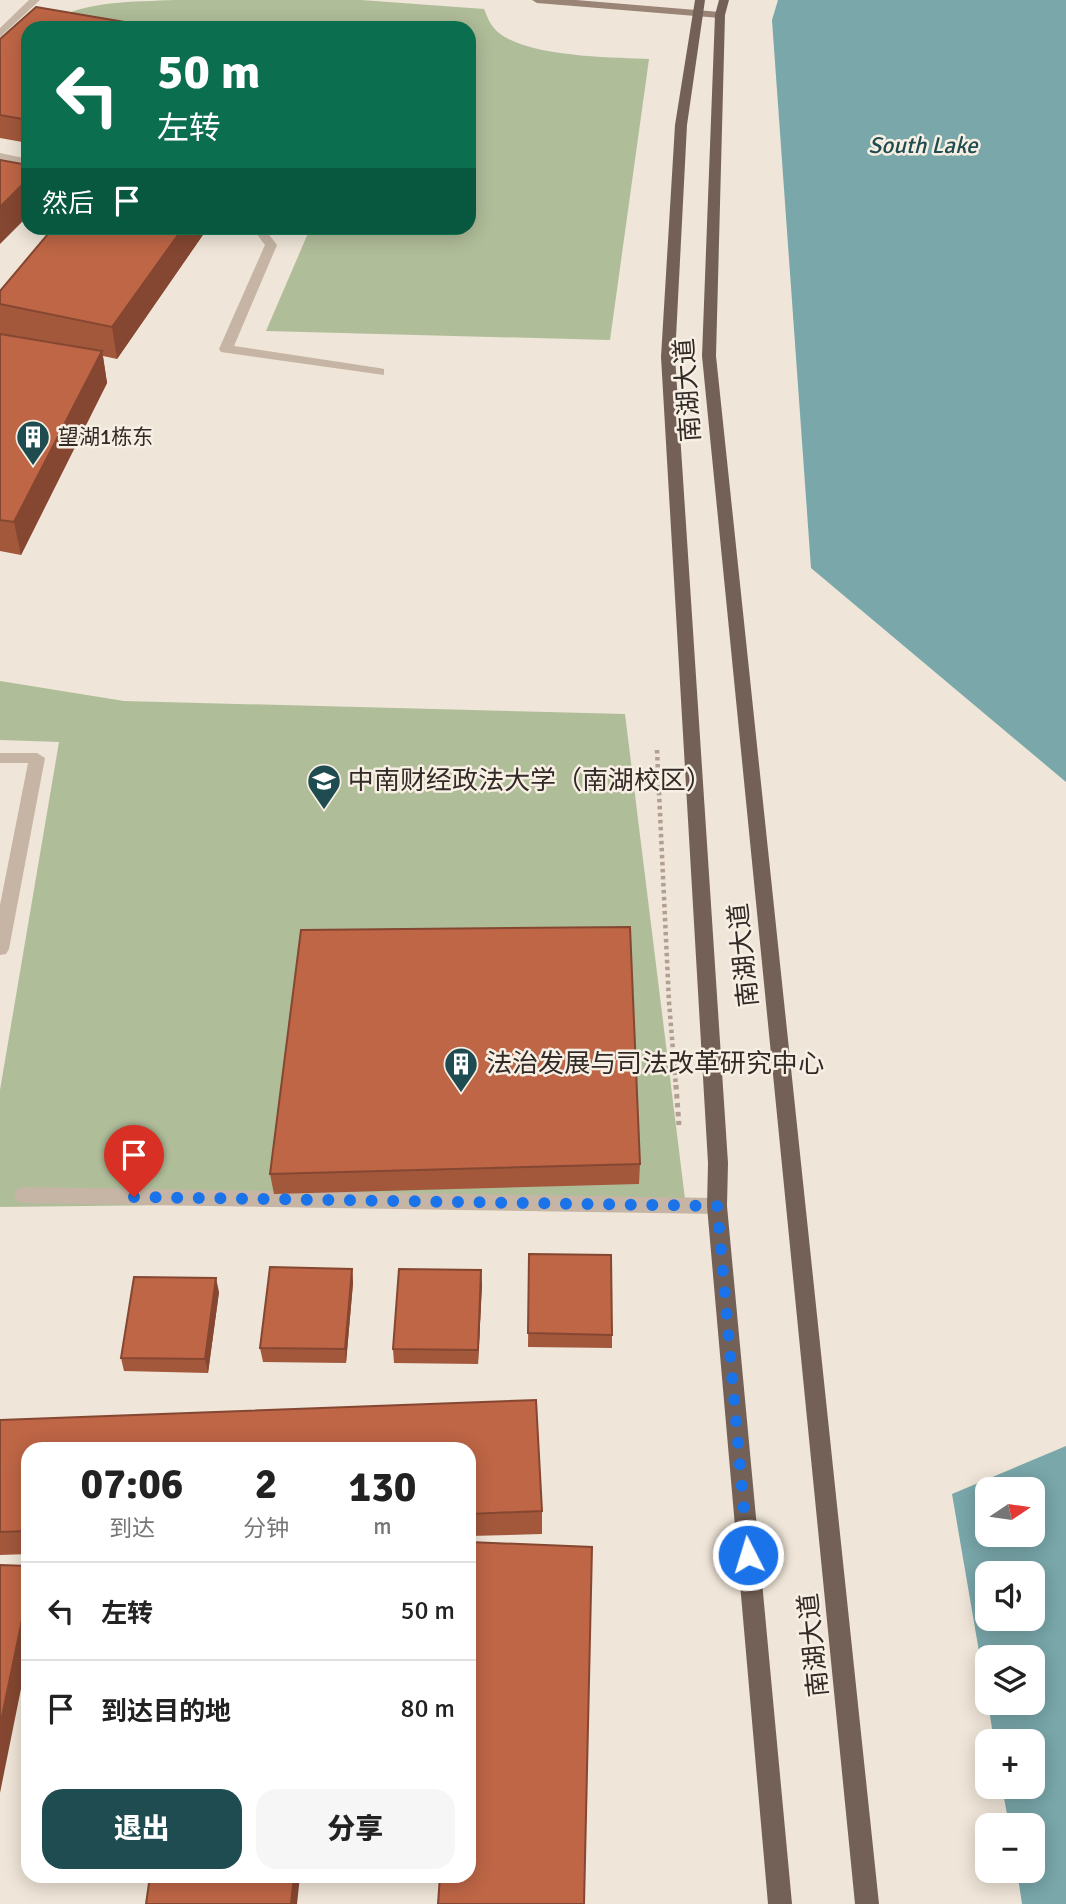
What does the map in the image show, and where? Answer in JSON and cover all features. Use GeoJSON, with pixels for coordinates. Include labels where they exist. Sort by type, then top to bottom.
{"type":"FeatureCollection","features":[{"type":"Feature","properties":{"kind":"main road"},"geometry":{"type":"LineString","coordinates":[[537,0],[722,7]]}},
{"type":"Feature","properties":{"kind":"main road","name":"南湖大道"},"geometry":{"type":"LineString","coordinates":[[699,6],[681,125],[668,357],[718,1163],[717,1206],[780,1904]]}},
{"type":"Feature","properties":{"kind":"main road","name":"南湖大道"},"geometry":{"type":"LineString","coordinates":[[722,7],[709,356],[866,1904]]}},
{"type":"Feature","properties":{"kind":"street"},"geometry":{"type":"LineString","coordinates":[[0,34],[35,0]]}},
{"type":"Feature","properties":{"kind":"street"},"geometry":{"type":"LineString","coordinates":[[0,157],[21,162]]}},
{"type":"Feature","properties":{"kind":"street"},"geometry":{"type":"LineString","coordinates":[[263,235],[271,245],[226,349],[379,372]]}},
{"type":"Feature","properties":{"kind":"street"},"geometry":{"type":"LineString","coordinates":[[0,758],[37,758],[0,949]]}},
{"type":"Feature","properties":{"kind":"street"},"geometry":{"type":"LineString","coordinates":[[24,1195],[717,1206]]}},
{"type":"Feature","properties":{"kind":"green space"},"geometry":{"type":"Polygon","coordinates":[[[361,0],[484,9],[491,24],[502,35],[519,44],[564,54],[649,59],[610,340],[266,331],[307,235],[476,235],[476,21],[52,21],[79,10],[127,2],[361,0]]]}},
{"type":"Feature","properties":{"kind":"green space"},"geometry":{"type":"Polygon","coordinates":[[[0,681],[124,701],[625,714],[685,1199],[0,1207],[0,1090],[59,742],[0,740],[0,681]]]}},
{"type":"Feature","properties":{"kind":"water","name":"South Lake"},"geometry":{"type":"Polygon","coordinates":[[[778,0],[1066,0],[1066,782],[811,568],[772,20],[778,0]]]}},
{"type":"Feature","properties":{"kind":"water"},"geometry":{"type":"Polygon","coordinates":[[[1066,1446],[1066,1904],[1022,1904],[1019,1883],[1045,1883],[1045,1813],[1007,1813],[1004,1799],[1045,1799],[1045,1729],[992,1729],[990,1715],[1045,1715],[1045,1645],[978,1645],[976,1631],[1045,1631],[1045,1561],[975,1561],[975,1628],[952,1494],[975,1484],[975,1547],[1045,1547],[1045,1477],[992,1477],[1066,1446]]]}},
{"type":"Feature","properties":{"kind":"building"},"geometry":{"type":"Polygon","coordinates":[[[36,7],[119,21],[21,21],[21,119],[0,115],[0,39],[36,7]]]}},
{"type":"Feature","properties":{"kind":"building"},"geometry":{"type":"Polygon","coordinates":[[[0,160],[21,164],[21,186],[0,207],[0,160]]]}},
{"type":"Feature","properties":{"kind":"building"},"geometry":{"type":"Polygon","coordinates":[[[47,235],[178,235],[112,327],[0,304],[0,291],[47,235]]]}},
{"type":"Feature","properties":{"kind":"building","name":"望湖1栋东"},"geometry":{"type":"Polygon","coordinates":[[[0,334],[102,351],[14,522],[0,520],[0,334]]]}},
{"type":"Feature","properties":{"kind":"building","name":"法治发展与司法改革研究中心"},"geometry":{"type":"Polygon","coordinates":[[[630,927],[640,1164],[270,1174],[301,930],[630,927]]]}},
{"type":"Feature","properties":{"kind":"building"},"geometry":{"type":"Polygon","coordinates":[[[529,1254],[611,1255],[612,1335],[528,1333],[529,1254]]]}},
{"type":"Feature","properties":{"kind":"building"},"geometry":{"type":"Polygon","coordinates":[[[270,1267],[352,1269],[345,1349],[260,1348],[270,1267]]]}},
{"type":"Feature","properties":{"kind":"building"},"geometry":{"type":"Polygon","coordinates":[[[399,1269],[481,1270],[478,1350],[393,1349],[399,1269]]]}},
{"type":"Feature","properties":{"kind":"building"},"geometry":{"type":"Polygon","coordinates":[[[134,1277],[216,1278],[205,1359],[121,1358],[134,1277]]]}},
{"type":"Feature","properties":{"kind":"building"},"geometry":{"type":"Polygon","coordinates":[[[536,1400],[542,1511],[476,1514],[476,1442],[21,1442],[21,1531],[0,1532],[0,1420],[536,1400]]]}},
{"type":"Feature","properties":{"kind":"building"},"geometry":{"type":"Polygon","coordinates":[[[476,1542],[592,1547],[584,1904],[438,1904],[440,1883],[476,1883],[476,1542]]]}},
{"type":"Feature","properties":{"kind":"building"},"geometry":{"type":"Polygon","coordinates":[[[0,1565],[21,1566],[21,1625],[0,1726],[0,1565]]]}},
{"type":"Feature","properties":{"kind":"building"},"geometry":{"type":"Polygon","coordinates":[[[149,1883],[293,1883],[291,1904],[146,1904],[149,1883]]]}},
{"type":"Feature","properties":{"kind":"place","name":"望湖1栋东"},"geometry":{"type":"Point","coordinates":[33,467]}},
{"type":"Feature","properties":{"kind":"place","name":"中南财经政法大学（南湖校区）"},"geometry":{"type":"Point","coordinates":[324,811]}},
{"type":"Feature","properties":{"kind":"place","name":"法治发展与司法改革研究中心"},"geometry":{"type":"Point","coordinates":[461,1094]}},
{"type":"Feature","properties":{"kind":"route"},"geometry":{"type":"LineString","coordinates":[[134,1197],[717,1206],[748,1555]]}}]}
